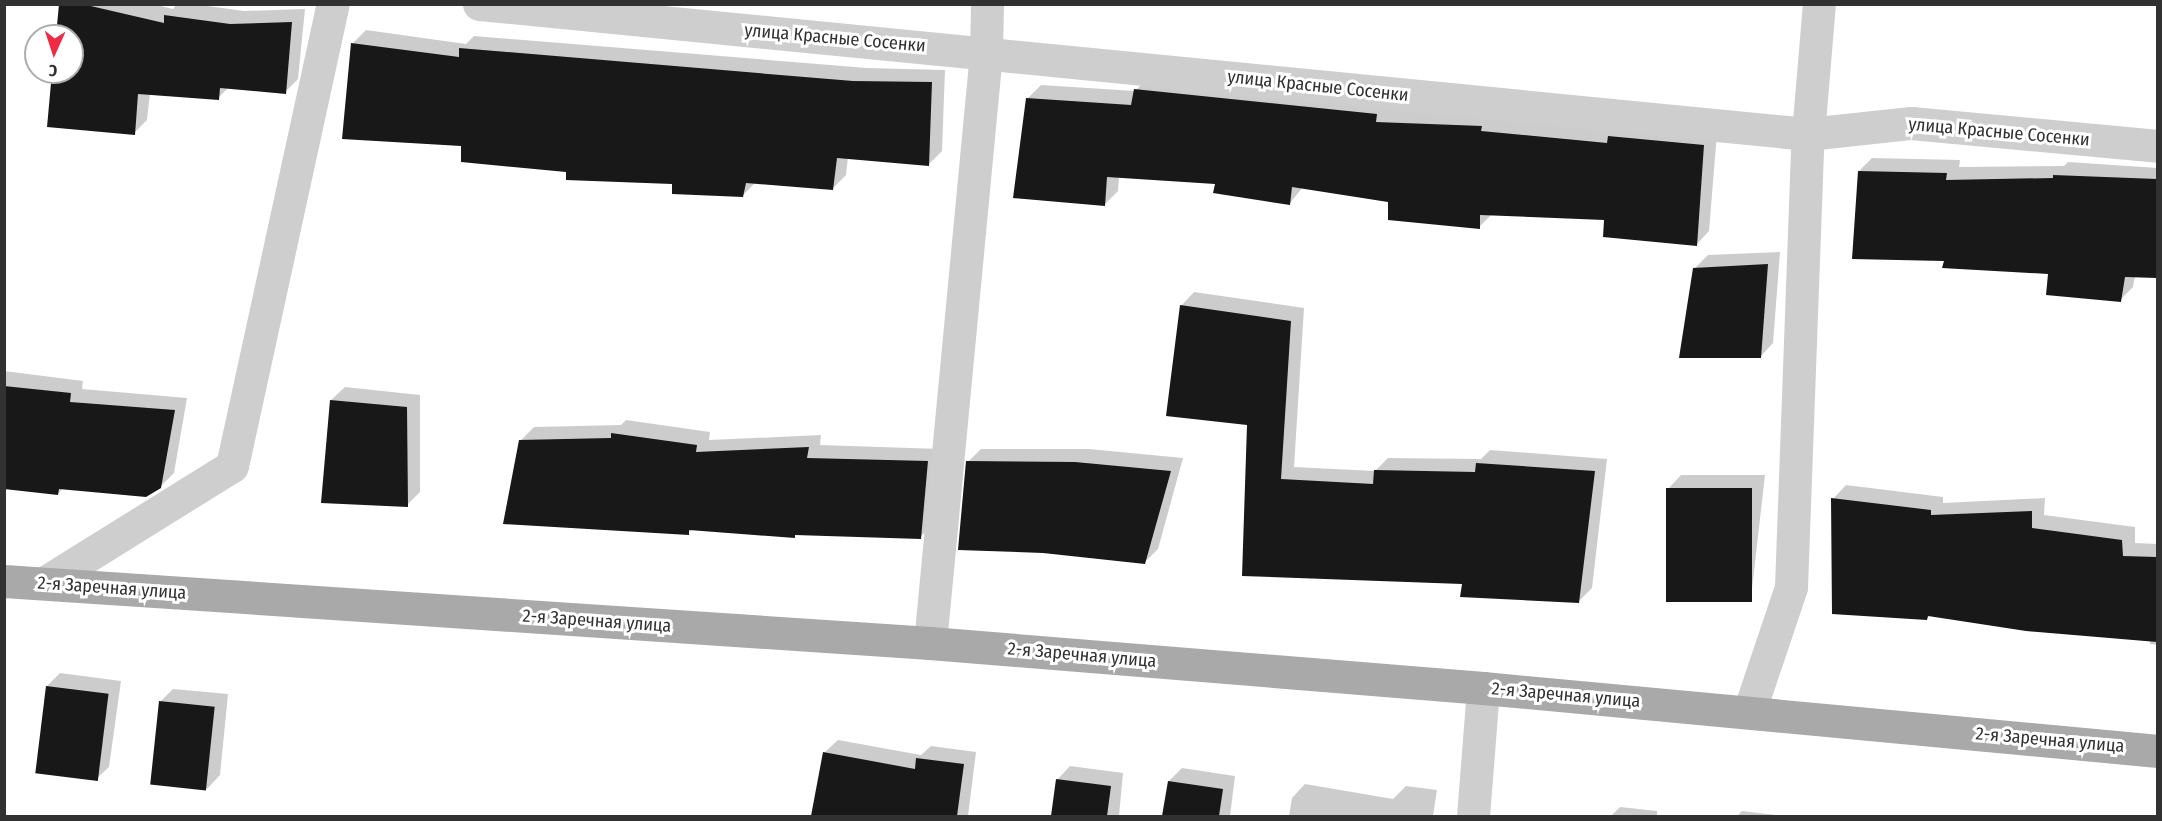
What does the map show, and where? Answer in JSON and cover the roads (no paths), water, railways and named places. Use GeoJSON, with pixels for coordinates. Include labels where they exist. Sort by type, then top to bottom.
{"type":"FeatureCollection","features":[{"type":"Feature","properties":{"kind":"main road","name":"2-я Заречная улица"},"geometry":{"type":"LineString","coordinates":[[4,581],[930,643],[1483,688],[2157,751]]}},
{"type":"Feature","properties":{"kind":"street"},"geometry":{"type":"LineString","coordinates":[[44,583],[232,466],[333,4]]}},
{"type":"Feature","properties":{"kind":"street","name":"улица Красные Сосенки"},"geometry":{"type":"LineString","coordinates":[[479,4],[1808,135],[1911,123],[2157,146]]}},
{"type":"Feature","properties":{"kind":"street"},"geometry":{"type":"LineString","coordinates":[[930,643],[986,53],[987,4]]}},
{"type":"Feature","properties":{"kind":"street"},"geometry":{"type":"LineString","coordinates":[[1749,712],[1791,586],[1808,135],[1819,4]]}},
{"type":"Feature","properties":{"kind":"street"},"geometry":{"type":"LineString","coordinates":[[1473,816],[1483,688]]}}]}
